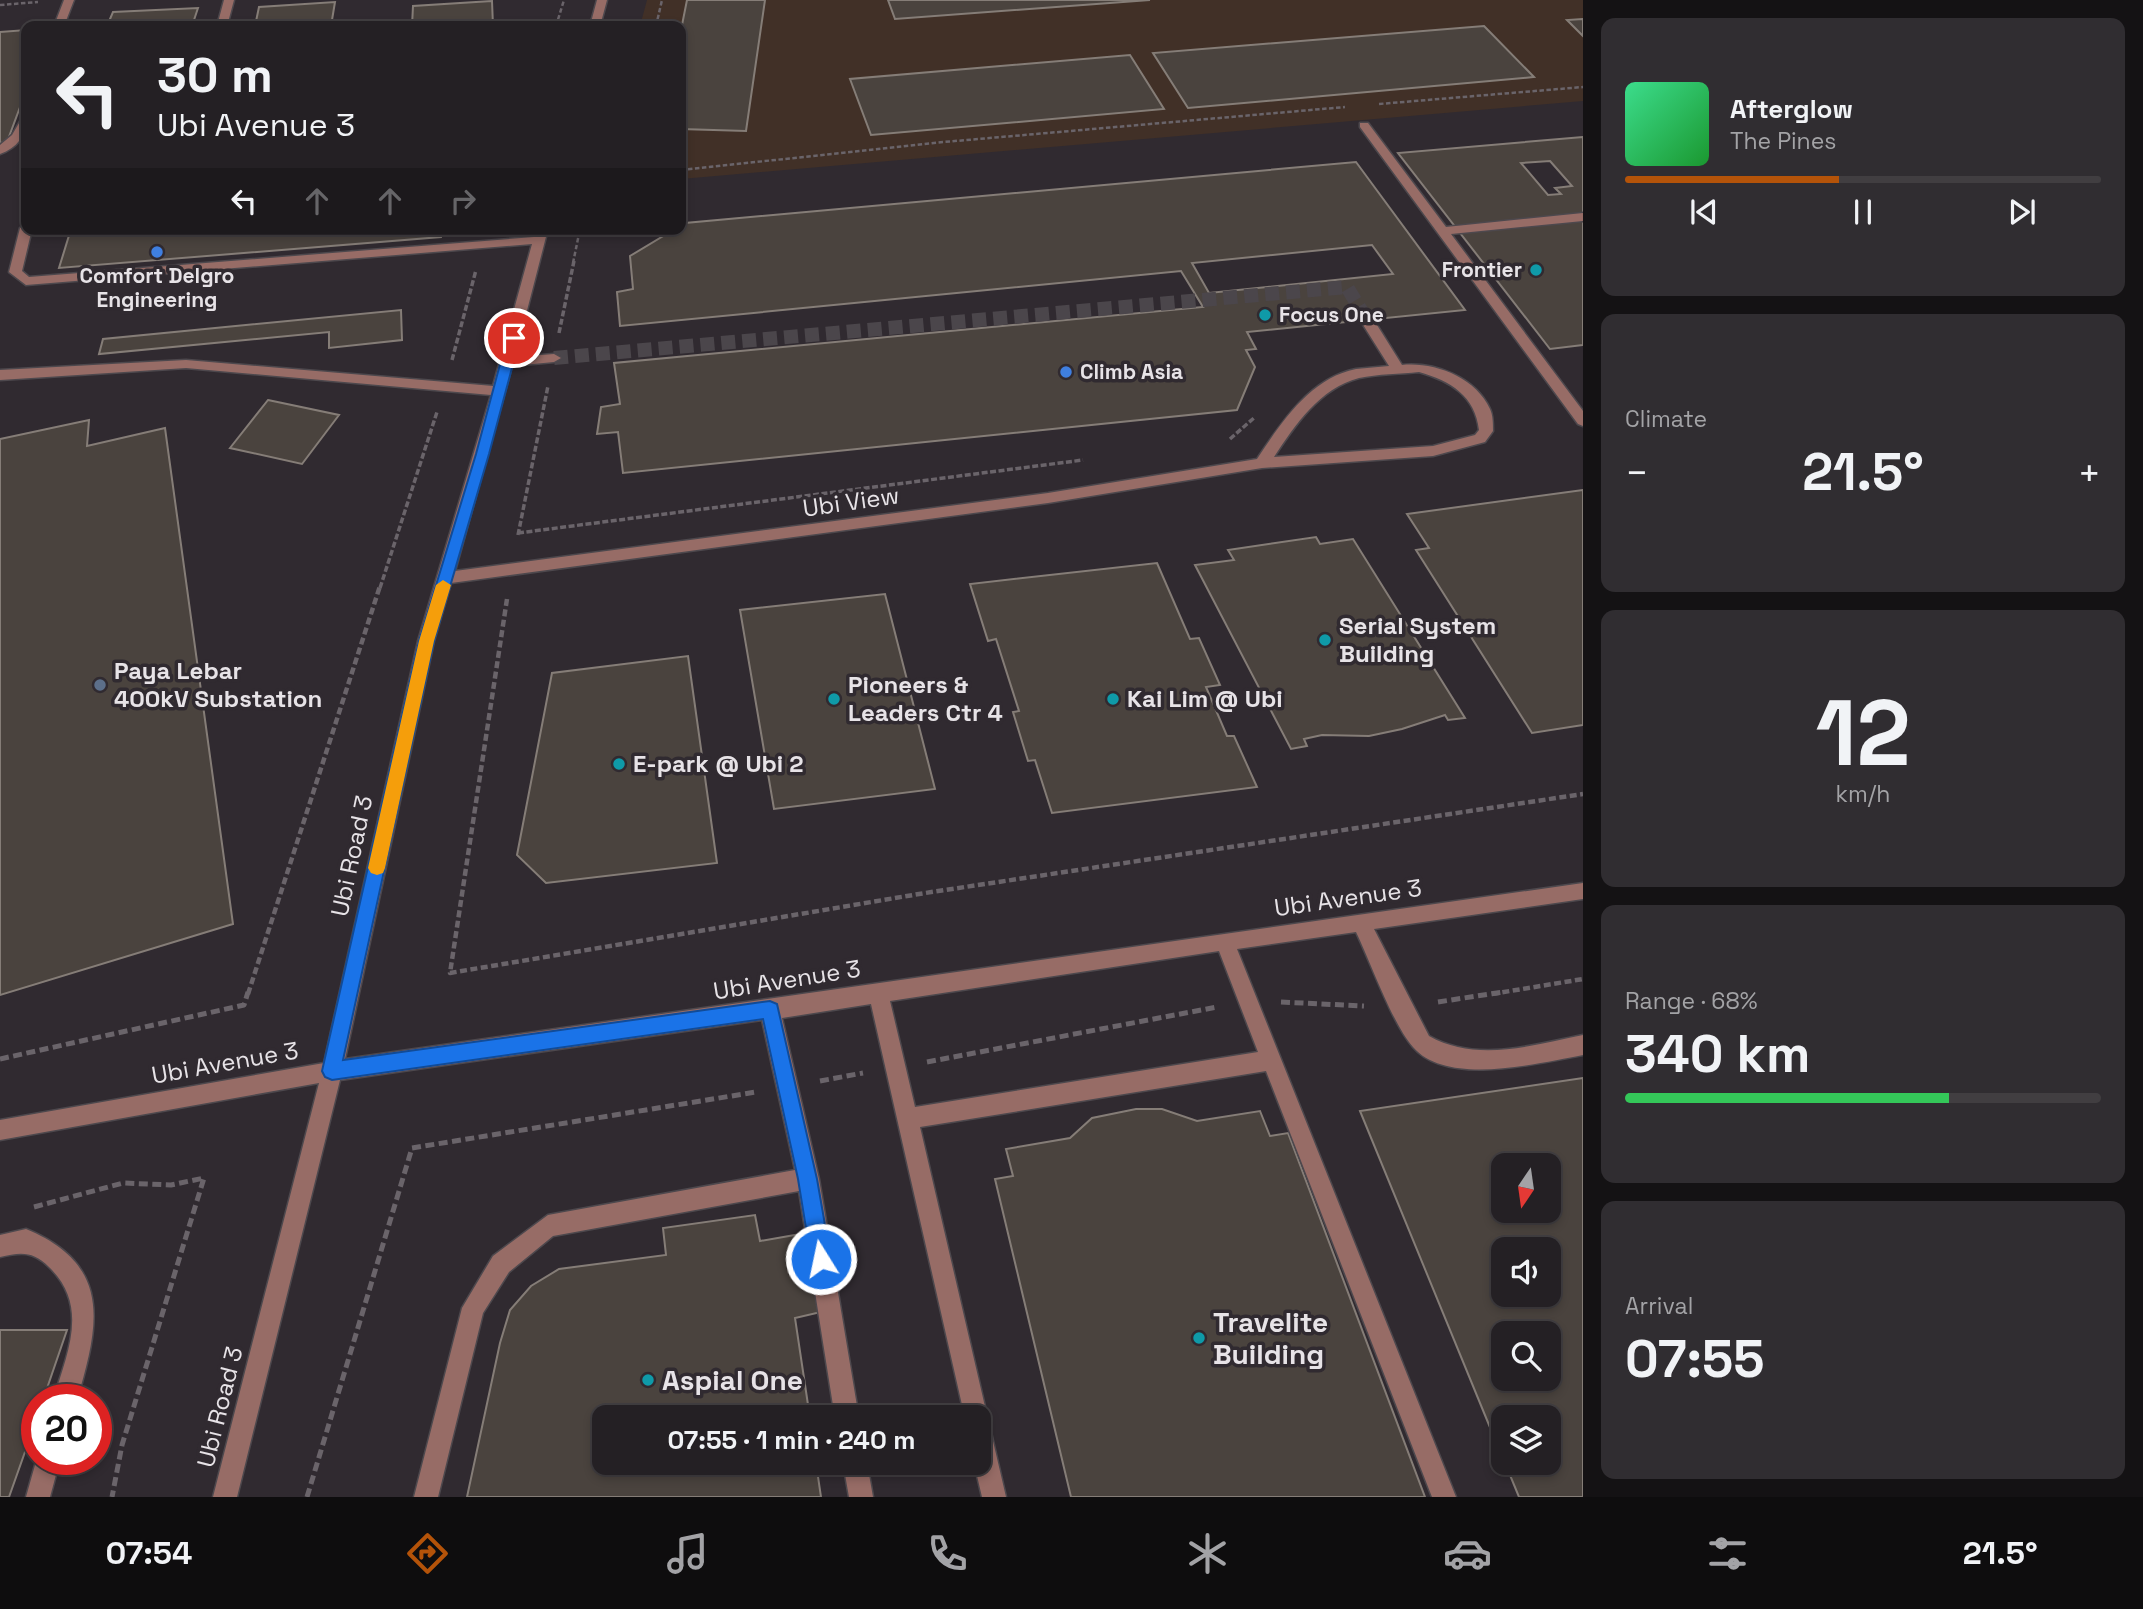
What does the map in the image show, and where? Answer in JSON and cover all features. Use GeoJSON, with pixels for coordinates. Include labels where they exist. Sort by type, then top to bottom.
{"type":"FeatureCollection","features":[{"type":"Feature","properties":{"kind":"street"},"geometry":{"type":"LineString","coordinates":[[62,21],[69,0]]}},
{"type":"Feature","properties":{"kind":"street"},"geometry":{"type":"LineString","coordinates":[[223,21],[229,0]]}},
{"type":"Feature","properties":{"kind":"street"},"geometry":{"type":"LineString","coordinates":[[596,21],[602,0]]}},
{"type":"Feature","properties":{"kind":"street"},"geometry":{"type":"LineString","coordinates":[[1364,125],[1583,421]]}},
{"type":"Feature","properties":{"kind":"street"},"geometry":{"type":"LineString","coordinates":[[0,150],[14,142],[21,133]]}},
{"type":"Feature","properties":{"kind":"street"},"geometry":{"type":"LineString","coordinates":[[1442,231],[1583,217]]}},
{"type":"Feature","properties":{"kind":"street"},"geometry":{"type":"LineString","coordinates":[[24,235],[15,272],[26,281],[482,244],[535,235]]}},
{"type":"Feature","properties":{"kind":"street","name":"Ubi Road 3"},"geometry":{"type":"LineString","coordinates":[[225,1497],[332,1071],[426,641],[500,391],[541,235]]}},
{"type":"Feature","properties":{"kind":"street"},"geometry":{"type":"LineString","coordinates":[[1367,320],[1398,370]]}},
{"type":"Feature","properties":{"kind":"street"},"geometry":{"type":"LineString","coordinates":[[507,362],[554,358]]}},
{"type":"Feature","properties":{"kind":"street"},"geometry":{"type":"LineString","coordinates":[[0,375],[186,364],[500,391]]}},
{"type":"Feature","properties":{"kind":"street","name":"Ubi View"},"geometry":{"type":"LineString","coordinates":[[445,578],[1048,499],[1262,463],[1433,451],[1479,439],[1486,431],[1485,411],[1466,389],[1442,374],[1419,368],[1356,374],[1320,391],[1287,426],[1262,463]]}},
{"type":"Feature","properties":{"kind":"street","name":"Ubi Avenue 3"},"geometry":{"type":"LineString","coordinates":[[0,1130],[332,1071],[1583,891]]}},
{"type":"Feature","properties":{"kind":"street"},"geometry":{"type":"LineString","coordinates":[[1362,924],[1420,1042],[1455,1059],[1495,1059],[1583,1045]]}},
{"type":"Feature","properties":{"kind":"street"},"geometry":{"type":"LineString","coordinates":[[1225,942],[1444,1497]]}},
{"type":"Feature","properties":{"kind":"street"},"geometry":{"type":"LineString","coordinates":[[878,993],[974,1405]]}},
{"type":"Feature","properties":{"kind":"street"},"geometry":{"type":"LineString","coordinates":[[770,1010],[808,1179],[845,1405]]}},
{"type":"Feature","properties":{"kind":"street"},"geometry":{"type":"LineString","coordinates":[[907,1119],[1272,1060]]}},
{"type":"Feature","properties":{"kind":"street"},"geometry":{"type":"LineString","coordinates":[[426,1497],[473,1308],[501,1264],[548,1226],[808,1179]]}},
{"type":"Feature","properties":{"kind":"street"},"geometry":{"type":"LineString","coordinates":[[0,1246],[26,1240],[55,1256],[76,1281],[85,1301],[86,1321],[69,1384]]}},
{"type":"Feature","properties":{"kind":"street"},"geometry":{"type":"LineString","coordinates":[[38,1497],[44,1475]]}},
{"type":"Feature","properties":{"kind":"street"},"geometry":{"type":"LineString","coordinates":[[857,1475],[861,1497]]}},
{"type":"Feature","properties":{"kind":"street"},"geometry":{"type":"LineString","coordinates":[[989,1475],[994,1497]]}},
{"type":"Feature","properties":{"kind":"path"},"geometry":{"type":"LineString","coordinates":[[558,21],[564,0]]}},
{"type":"Feature","properties":{"kind":"path"},"geometry":{"type":"LineString","coordinates":[[657,21],[662,0]]}},
{"type":"Feature","properties":{"kind":"path"},"geometry":{"type":"LineString","coordinates":[[0,5],[41,2]]}},
{"type":"Feature","properties":{"kind":"path"},"geometry":{"type":"LineString","coordinates":[[1371,105],[1583,87]]}},
{"type":"Feature","properties":{"kind":"path"},"geometry":{"type":"LineString","coordinates":[[686,169],[944,142],[1357,106]]}},
{"type":"Feature","properties":{"kind":"path"},"geometry":{"type":"LineString","coordinates":[[0,1059],[244,1005],[445,386],[482,244]]}},
{"type":"Feature","properties":{"kind":"path"},"geometry":{"type":"LineString","coordinates":[[1226,442],[1260,413]]}},
{"type":"Feature","properties":{"kind":"path"},"geometry":{"type":"LineString","coordinates":[[519,533],[1088,460]]}},
{"type":"Feature","properties":{"kind":"path"},"geometry":{"type":"LineString","coordinates":[[450,973],[925,893],[1583,794]]}},
{"type":"Feature","properties":{"kind":"path"},"geometry":{"type":"LineString","coordinates":[[307,1497],[412,1148],[787,1087],[1249,1001],[1404,1007],[1583,979]]}},
{"type":"Feature","properties":{"kind":"path"},"geometry":{"type":"LineString","coordinates":[[24,1209],[123,1183],[170,1185],[204,1178],[122,1445],[112,1497]]}},
{"type":"Feature","properties":{"kind":"shaded area"},"geometry":{"type":"Polygon","coordinates":[[[647,0],[1583,0],[1583,101],[686,179],[686,21],[641,21],[647,0]]]}},
{"type":"Feature","properties":{"kind":"building"},"geometry":{"type":"Polygon","coordinates":[[[687,0],[765,0],[746,131],[686,129],[686,21],[683,21],[687,0]]]}},
{"type":"Feature","properties":{"kind":"building"},"geometry":{"type":"Polygon","coordinates":[[[888,0],[1150,0],[895,19],[888,0]]]}},
{"type":"Feature","properties":{"kind":"building"},"geometry":{"type":"Polygon","coordinates":[[[492,1],[493,21],[412,21],[413,6],[492,1]]]}},
{"type":"Feature","properties":{"kind":"building"},"geometry":{"type":"Polygon","coordinates":[[[335,2],[332,21],[256,21],[259,7],[335,2]]]}},
{"type":"Feature","properties":{"kind":"building"},"geometry":{"type":"Polygon","coordinates":[[[198,8],[194,21],[109,21],[113,12],[198,8]]]}},
{"type":"Feature","properties":{"kind":"building"},"geometry":{"type":"Polygon","coordinates":[[[1583,19],[1583,36],[1567,20],[1583,19]]]}},
{"type":"Feature","properties":{"kind":"building"},"geometry":{"type":"Polygon","coordinates":[[[1484,26],[1534,77],[1188,108],[1153,53],[1484,26]]]}},
{"type":"Feature","properties":{"kind":"building"},"geometry":{"type":"Polygon","coordinates":[[[21,30],[21,104],[7,142],[0,143],[0,32],[21,30]]]}},
{"type":"Feature","properties":{"kind":"building"},"geometry":{"type":"Polygon","coordinates":[[[1130,55],[1164,109],[871,135],[850,79],[1130,55]]]}},
{"type":"Feature","properties":{"kind":"building","name":"Frontier"},"geometry":{"type":"Polygon","coordinates":[[[1583,137],[1583,345],[1550,349],[1398,153],[1583,137]],[[1550,161],[1521,163],[1548,195],[1561,194],[1555,188],[1572,186],[1550,161]]]}},
{"type":"Feature","properties":{"kind":"building","name":"Focus One"},"geometry":{"type":"Polygon","coordinates":[[[1356,162],[1465,310],[1247,332],[1256,349],[1246,350],[1255,367],[1237,410],[623,473],[618,432],[597,434],[601,407],[620,404],[614,363],[1203,307],[1181,271],[620,326],[617,292],[633,289],[630,256],[665,235],[686,235],[686,223],[1356,162]],[[1372,245],[1192,263],[1209,293],[1393,274],[1372,245]]]}},
{"type":"Feature","properties":{"kind":"building","name":"Comfort Delgro Engineering"},"geometry":{"type":"Polygon","coordinates":[[[69,235],[442,235],[441,237],[59,268],[69,235]]]}},
{"type":"Feature","properties":{"kind":"building"},"geometry":{"type":"Polygon","coordinates":[[[401,310],[402,340],[329,348],[329,332],[99,354],[103,339],[401,310]]]}},
{"type":"Feature","properties":{"kind":"building"},"geometry":{"type":"Polygon","coordinates":[[[268,400],[339,415],[302,464],[230,448],[268,400]]]}},
{"type":"Feature","properties":{"kind":"building","name":"Paya Lebar 400kV Substation"},"geometry":{"type":"Polygon","coordinates":[[[89,420],[87,446],[165,428],[233,924],[0,995],[0,439],[89,420]]]}},
{"type":"Feature","properties":{"kind":"building"},"geometry":{"type":"Polygon","coordinates":[[[1583,490],[1583,725],[1532,733],[1416,550],[1429,548],[1407,514],[1583,490]]]}},
{"type":"Feature","properties":{"kind":"building","name":"Serial System Building"},"geometry":{"type":"Polygon","coordinates":[[[1316,537],[1320,544],[1353,539],[1465,718],[1448,720],[1445,715],[1369,736],[1322,735],[1304,739],[1307,746],[1291,749],[1195,565],[1234,560],[1228,550],[1316,537]]]}},
{"type":"Feature","properties":{"kind":"building","name":"Kai Lim @ Ubi"},"geometry":{"type":"Polygon","coordinates":[[[1157,563],[1190,639],[1199,638],[1220,685],[1206,687],[1227,736],[1234,736],[1257,787],[1052,813],[1035,760],[1028,761],[1013,712],[1019,711],[996,639],[988,641],[970,584],[1157,563]]]}},
{"type":"Feature","properties":{"kind":"building","name":"Pioneers & Leaders Ctr 4"},"geometry":{"type":"Polygon","coordinates":[[[885,594],[935,789],[774,809],[740,610],[885,594]]]}},
{"type":"Feature","properties":{"kind":"building","name":"E-park @ Ubi 2"},"geometry":{"type":"Polygon","coordinates":[[[688,656],[717,863],[546,883],[517,855],[552,673],[688,656]]]}},
{"type":"Feature","properties":{"kind":"building"},"geometry":{"type":"Polygon","coordinates":[[[1583,1078],[1583,1497],[1519,1497],[1510,1475],[1561,1475],[1561,1405],[1491,1405],[1491,1430],[1360,1111],[1583,1078]]]}},
{"type":"Feature","properties":{"kind":"building","name":"Travelite Building"},"geometry":{"type":"Polygon","coordinates":[[[1136,1109],[1162,1109],[1197,1121],[1260,1111],[1270,1136],[1288,1133],[1425,1497],[1071,1497],[995,1179],[1013,1176],[1006,1149],[1070,1138],[1092,1118],[1136,1109]]]}},
{"type":"Feature","properties":{"kind":"building","name":"Aspial One"},"geometry":{"type":"Polygon","coordinates":[[[755,1215],[760,1241],[812,1232],[821,1312],[795,1318],[808,1405],[592,1405],[592,1475],[818,1475],[821,1497],[467,1497],[500,1343],[510,1310],[531,1286],[559,1269],[666,1255],[663,1228],[755,1215]]]}},
{"type":"Feature","properties":{"kind":"building"},"geometry":{"type":"Polygon","coordinates":[[[0,1330],[67,1330],[48,1384],[21,1384],[21,1463],[9,1497],[0,1497],[0,1330]]]}},
{"type":"Feature","properties":{"kind":"tunnel"},"geometry":{"type":"LineString","coordinates":[[554,358],[1347,287],[1367,320]]}},
{"type":"Feature","properties":{"kind":"slow traffic"},"geometry":{"type":"LineString","coordinates":[[377,868],[426,641],[443,585]]}},
{"type":"Feature","properties":{"kind":"place","name":"Comfort Delgro Engineering"},"geometry":{"type":"Point","coordinates":[157,252]}},
{"type":"Feature","properties":{"kind":"place","name":"Frontier"},"geometry":{"type":"Point","coordinates":[1536,270]}},
{"type":"Feature","properties":{"kind":"place","name":"Focus One"},"geometry":{"type":"Point","coordinates":[1265,315]}},
{"type":"Feature","properties":{"kind":"place","name":"Climb Asia"},"geometry":{"type":"Point","coordinates":[1066,372]}},
{"type":"Feature","properties":{"kind":"place","name":"Serial System Building"},"geometry":{"type":"Point","coordinates":[1325,640]}},
{"type":"Feature","properties":{"kind":"place","name":"Paya Lebar 400kV Substation"},"geometry":{"type":"Point","coordinates":[100,685]}},
{"type":"Feature","properties":{"kind":"place","name":"Pioneers & Leaders Ctr 4"},"geometry":{"type":"Point","coordinates":[834,699]}},
{"type":"Feature","properties":{"kind":"place","name":"Kai Lim @ Ubi"},"geometry":{"type":"Point","coordinates":[1113,699]}},
{"type":"Feature","properties":{"kind":"place","name":"E-park @ Ubi 2"},"geometry":{"type":"Point","coordinates":[619,764]}},
{"type":"Feature","properties":{"kind":"place","name":"Travelite Building"},"geometry":{"type":"Point","coordinates":[1199,1338]}},
{"type":"Feature","properties":{"kind":"place","name":"Aspial One"},"geometry":{"type":"Point","coordinates":[648,1380]}},
{"type":"Feature","properties":{"kind":"route"},"geometry":{"type":"LineString","coordinates":[[514,338],[426,641],[332,1071],[770,1010],[808,1179],[821,1259]]}}]}
